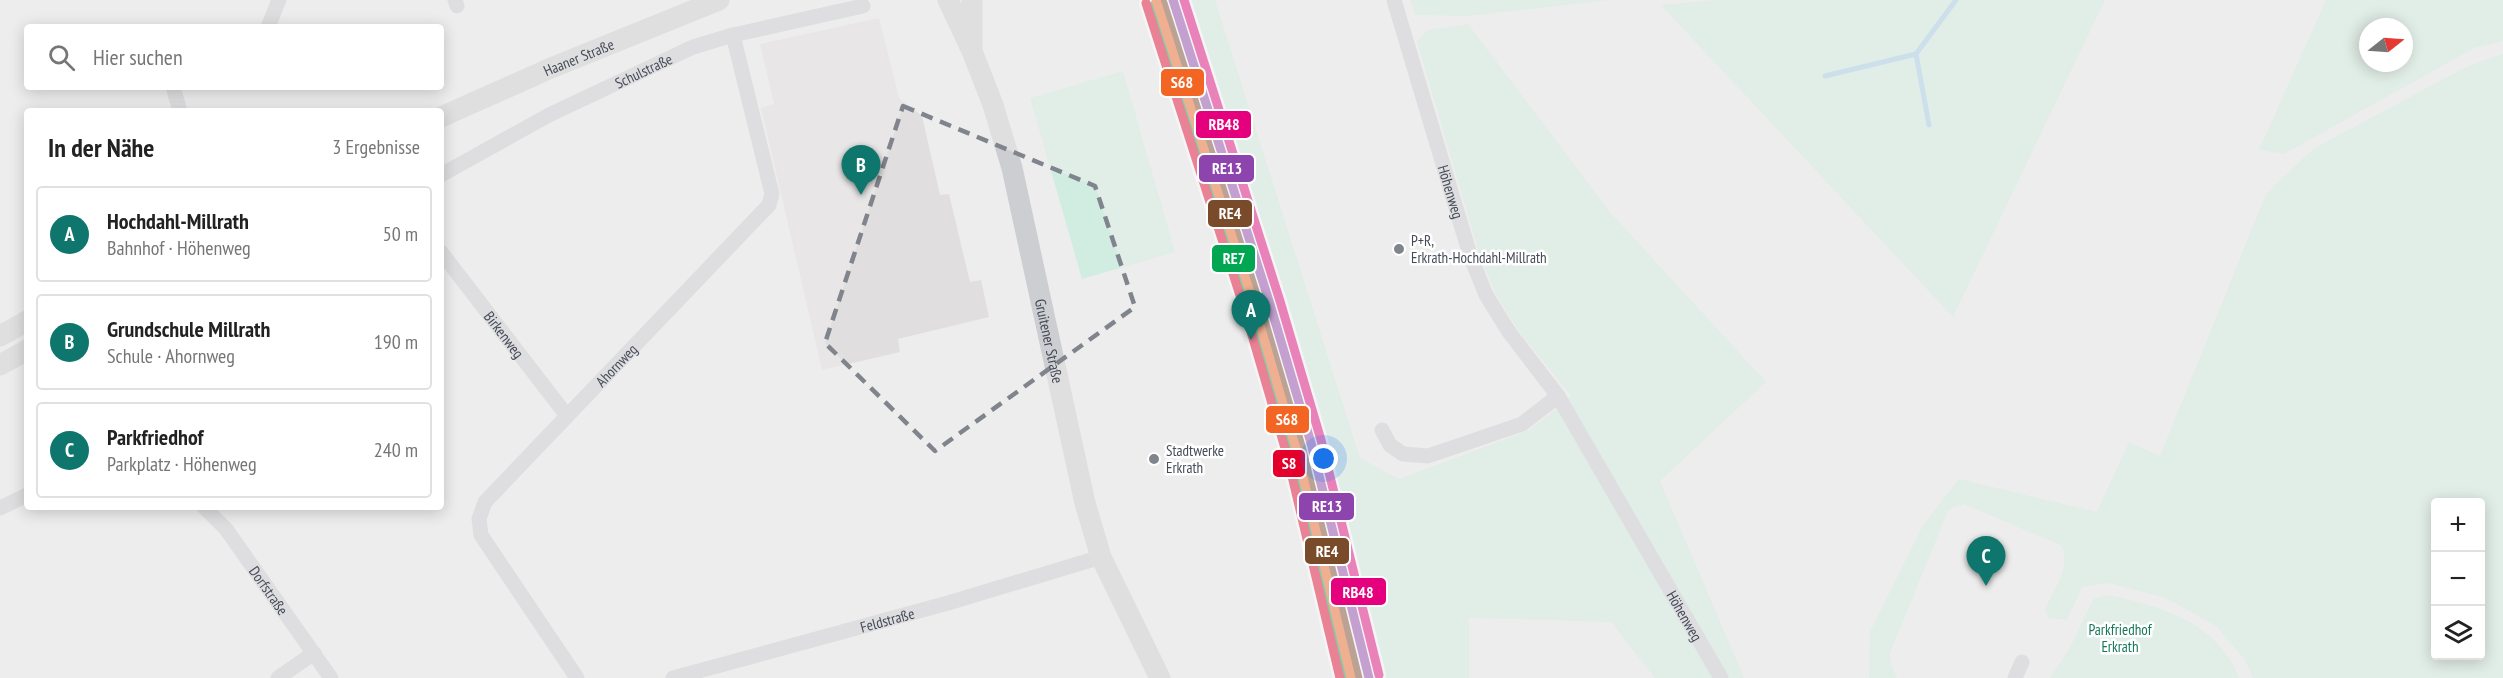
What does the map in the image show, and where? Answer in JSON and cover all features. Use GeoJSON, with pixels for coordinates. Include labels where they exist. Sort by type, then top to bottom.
{"type":"FeatureCollection","features":[{"type":"Feature","properties":{"kind":"main road","name":"Haaner Straße"},"geometry":{"type":"LineString","coordinates":[[444,116],[551,68],[719,0]]}},
{"type":"Feature","properties":{"kind":"main road","name":"Gruitener Straße"},"geometry":{"type":"LineString","coordinates":[[948,0],[972,51],[993,105],[1012,168],[1085,503],[1101,557],[1160,678]]}},
{"type":"Feature","properties":{"kind":"main road"},"geometry":{"type":"LineString","coordinates":[[972,0],[972,51]]}},
{"type":"Feature","properties":{"kind":"main road"},"geometry":{"type":"LineString","coordinates":[[0,365],[24,351]]}},
{"type":"Feature","properties":{"kind":"street"},"geometry":{"type":"LineString","coordinates":[[269,24],[279,0]]}},
{"type":"Feature","properties":{"kind":"street","name":"Höhenweg"},"geometry":{"type":"LineString","coordinates":[[1394,0],[1470,255],[1486,295],[1509,332],[1558,396],[1721,678]]}},
{"type":"Feature","properties":{"kind":"street","name":"Schulstraße"},"geometry":{"type":"LineString","coordinates":[[444,173],[549,115],[693,47],[733,35],[863,6]]}},
{"type":"Feature","properties":{"kind":"street","name":"Ahornweg"},"geometry":{"type":"LineString","coordinates":[[577,678],[481,535],[479,519],[484,502],[769,205],[772,194],[733,35]]}},
{"type":"Feature","properties":{"kind":"street"},"geometry":{"type":"LineString","coordinates":[[174,90],[179,108]]}},
{"type":"Feature","properties":{"kind":"street","name":"Birkenweg"},"geometry":{"type":"LineString","coordinates":[[444,256],[567,416]]}},
{"type":"Feature","properties":{"kind":"street"},"geometry":{"type":"LineString","coordinates":[[9,329],[24,346]]}},
{"type":"Feature","properties":{"kind":"street"},"geometry":{"type":"LineString","coordinates":[[1382,430],[1390,445],[1403,454],[1428,456],[1522,424],[1558,396]]}},
{"type":"Feature","properties":{"kind":"street"},"geometry":{"type":"LineString","coordinates":[[0,508],[24,496]]}},
{"type":"Feature","properties":{"kind":"street","name":"Dorfstraße"},"geometry":{"type":"LineString","coordinates":[[207,510],[226,528],[331,678]]}},
{"type":"Feature","properties":{"kind":"street","name":"Feldstraße"},"geometry":{"type":"LineString","coordinates":[[673,678],[1046,575],[1101,557]]}},
{"type":"Feature","properties":{"kind":"street"},"geometry":{"type":"LineString","coordinates":[[278,678],[314,653]]}},
{"type":"Feature","properties":{"kind":"street"},"geometry":{"type":"LineString","coordinates":[[2015,678],[2022,662]]}},
{"type":"Feature","properties":{"kind":"highlighted area"},"geometry":{"type":"Polygon","coordinates":[[[903,106],[1095,186],[1135,307],[935,451],[825,343],[903,106]]]}},
{"type":"Feature","properties":{"kind":"shaded area"},"geometry":{"type":"Polygon","coordinates":[[[879,18],[899,98],[922,116],[940,195],[949,194],[970,282],[981,280],[989,317],[898,339],[900,352],[822,370],[761,108],[774,104],[760,44],[879,18]]]}},
{"type":"Feature","properties":{"kind":"green space"},"geometry":{"type":"Polygon","coordinates":[[[1188,0],[1215,0],[1360,458],[1399,479],[1530,430],[1571,396],[1518,330],[1497,296],[1481,260],[1417,41],[1428,30],[1468,24],[1609,211],[1766,382],[1660,481],[1744,678],[1655,678],[1611,622],[1469,618],[1469,678],[1386,678],[1332,457],[1188,0]]]}},
{"type":"Feature","properties":{"kind":"green space"},"geometry":{"type":"Polygon","coordinates":[[[1410,0],[1610,0],[1469,16],[1415,15],[1410,0]]]}},
{"type":"Feature","properties":{"kind":"green space"},"geometry":{"type":"Polygon","coordinates":[[[1714,0],[2105,0],[1953,317],[1661,5],[1714,0]]]}},
{"type":"Feature","properties":{"kind":"green space"},"geometry":{"type":"Polygon","coordinates":[[[2326,0],[2503,0],[2503,41],[2474,48],[2284,154],[2259,150],[2326,0]]]}},
{"type":"Feature","properties":{"kind":"green space"},"geometry":{"type":"Polygon","coordinates":[[[2503,54],[2503,678],[2253,678],[2245,660],[2216,626],[2166,598],[2109,583],[2082,587],[2067,620],[2049,618],[2045,609],[2065,560],[2060,545],[1964,504],[1948,511],[1890,653],[1891,664],[1897,678],[1869,678],[1870,632],[1923,525],[1959,479],[2097,512],[2129,442],[2160,456],[2266,194],[2313,149],[2468,66],[2503,54]]]}},
{"type":"Feature","properties":{"kind":"green space"},"geometry":{"type":"Polygon","coordinates":[[[1123,71],[1175,252],[1082,279],[1030,98],[1123,71]]]}},
{"type":"Feature","properties":{"kind":"green space","name":"Parkfriedhof Erkrath"},"geometry":{"type":"Polygon","coordinates":[[[2108,595],[2167,611],[2203,631],[2230,659],[2239,678],[2050,678],[2071,646],[2093,599],[2108,595]]]}},
{"type":"Feature","properties":{"kind":"waterway"},"geometry":{"type":"LineString","coordinates":[[1929,125],[1916,54],[1956,0]]}},
{"type":"Feature","properties":{"kind":"waterway"},"geometry":{"type":"LineString","coordinates":[[1825,76],[1916,54]]}},
{"type":"Feature","properties":{"kind":"transit line","name":"S68"},"geometry":{"type":"LineString","coordinates":[[1156,0],[1255,308],[1297,452],[1351,678]]}},
{"type":"Feature","properties":{"kind":"transit line","name":"RE13"},"geometry":{"type":"LineString","coordinates":[[1173,0],[1270,304],[1311,443],[1369,678]]}},
{"type":"Feature","properties":{"kind":"transit line","name":"RB48"},"geometry":{"type":"LineString","coordinates":[[1184,0],[1280,301],[1321,440],[1379,675]]}},
{"type":"Feature","properties":{"kind":"transit line","name":"S8"},"geometry":{"type":"LineString","coordinates":[[1146,3],[1245,311],[1287,455],[1340,678]]}},
{"type":"Feature","properties":{"kind":"transit line","name":"RE4"},"geometry":{"type":"LineString","coordinates":[[1163,3],[1260,307],[1301,446],[1358,678]]}},
{"type":"Feature","properties":{"kind":"transit line","name":"RE7"},"geometry":{"type":"LineString","coordinates":[[1153,6],[1250,310],[1291,448],[1347,678]]}},
{"type":"Feature","properties":{"kind":"place","name":"Grundschule Millrath"},"geometry":{"type":"Point","coordinates":[861,195]}},
{"type":"Feature","properties":{"kind":"place","name":"P+R, Erkrath-Hochdahl-Millrath"},"geometry":{"type":"Point","coordinates":[1399,249]}},
{"type":"Feature","properties":{"kind":"place","name":"Hochdahl-Millrath"},"geometry":{"type":"Point","coordinates":[1251,340]}},
{"type":"Feature","properties":{"kind":"place","name":"Stadtwerke Erkrath"},"geometry":{"type":"Point","coordinates":[1154,459]}},
{"type":"Feature","properties":{"kind":"place","name":"Parkfriedhof"},"geometry":{"type":"Point","coordinates":[1986,586]}}]}
